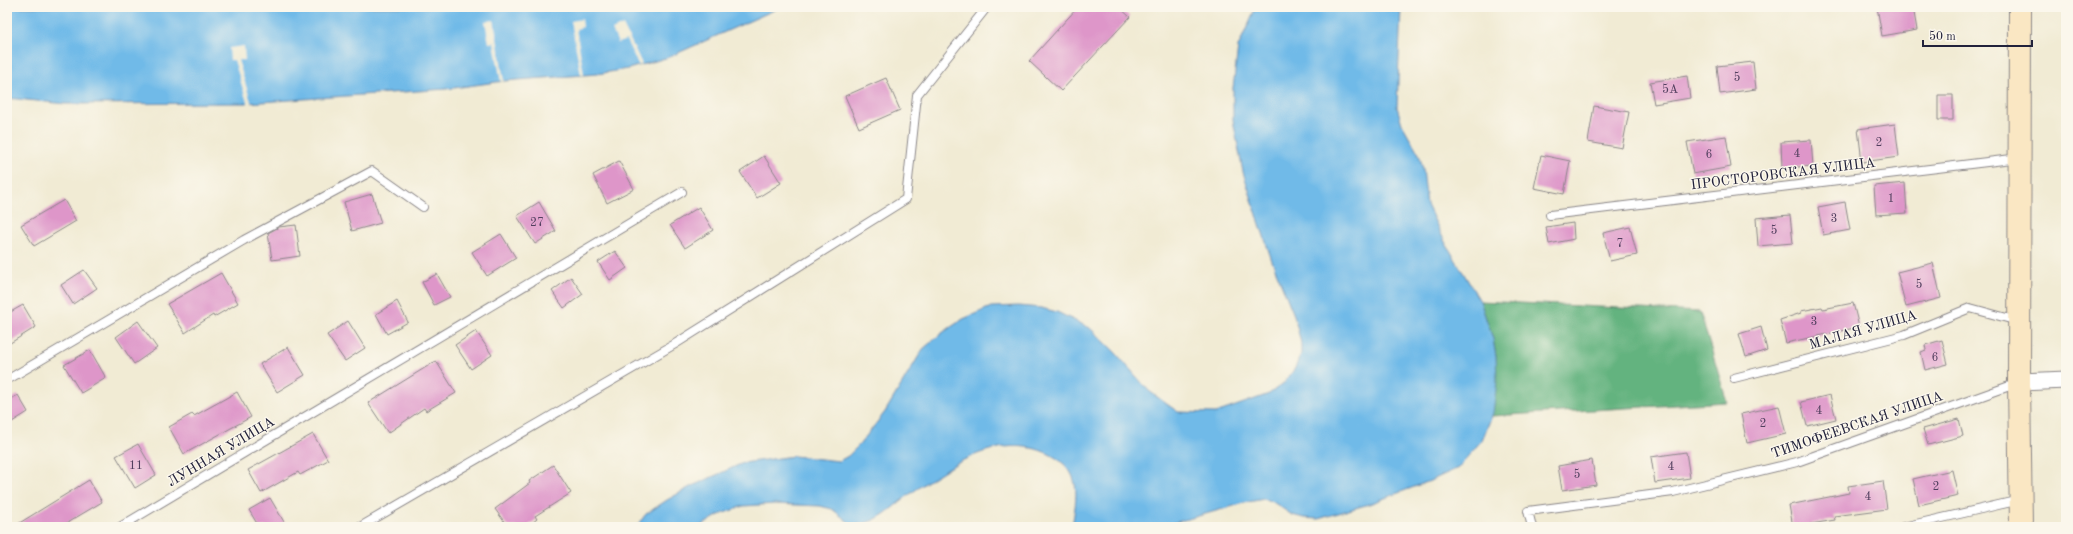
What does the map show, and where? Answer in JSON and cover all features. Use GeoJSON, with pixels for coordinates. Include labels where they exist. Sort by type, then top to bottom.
{"type":"FeatureCollection","features":[{"type":"Feature","properties":{"kind":"main road"},"geometry":{"type":"LineString","coordinates":[[2020,7],[2019,382],[2021,527]]}},
{"type":"Feature","properties":{"kind":"street"},"geometry":{"type":"LineString","coordinates":[[2019,382],[2066,380]]}},
{"type":"Feature","properties":{"kind":"lane"},"geometry":{"type":"LineString","coordinates":[[360,527],[675,344],[906,198],[917,95],[987,7]]}},
{"type":"Feature","properties":{"kind":"lane","name":"ПРОСТОРОВСКАЯ УЛИЦА"},"geometry":{"type":"LineString","coordinates":[[1550,215],[2020,158]]}},
{"type":"Feature","properties":{"kind":"lane"},"geometry":{"type":"LineString","coordinates":[[7,380],[244,240],[372,171],[423,207]]}},
{"type":"Feature","properties":{"kind":"lane","name":"ЛУННАЯ УЛИЦА"},"geometry":{"type":"LineString","coordinates":[[120,527],[682,192]]}},
{"type":"Feature","properties":{"kind":"lane","name":"МАЛАЯ УЛИЦА"},"geometry":{"type":"LineString","coordinates":[[1734,378],[1904,335],[1970,308],[2019,322]]}},
{"type":"Feature","properties":{"kind":"lane","name":"ТИМОФЕЕВСКАЯ УЛИЦА"},"geometry":{"type":"LineString","coordinates":[[1532,527],[1528,511],[1673,492],[1797,462],[2019,382]]}},
{"type":"Feature","properties":{"kind":"lane"},"geometry":{"type":"LineString","coordinates":[[1903,527],[2020,500]]}},
{"type":"Feature","properties":{"kind":"green space"},"geometry":{"type":"Polygon","coordinates":[[[1480,301],[1700,312],[1727,402],[1492,416],[1496,357],[1493,339],[1480,301]]]}},
{"type":"Feature","properties":{"kind":"water"},"geometry":{"type":"Polygon","coordinates":[[[7,7],[781,7],[669,57],[628,69],[597,74],[504,81],[446,89],[247,103],[66,104],[7,98],[7,7]]]}},
{"type":"Feature","properties":{"kind":"water"},"geometry":{"type":"Polygon","coordinates":[[[1256,7],[1401,7],[1397,107],[1402,124],[1419,154],[1423,169],[1427,205],[1445,242],[1480,301],[1493,339],[1496,357],[1497,381],[1493,413],[1482,440],[1458,468],[1430,481],[1369,504],[1318,519],[1292,515],[1273,502],[1264,499],[1248,502],[1159,527],[1072,527],[1076,494],[1073,476],[1068,468],[1049,454],[1030,448],[1011,447],[992,449],[955,464],[921,486],[881,516],[874,520],[859,524],[851,524],[832,509],[820,506],[774,504],[743,506],[719,515],[699,527],[636,527],[646,514],[667,500],[690,487],[743,463],[794,456],[839,461],[848,456],[860,444],[885,412],[923,349],[942,333],[963,319],[991,307],[1019,306],[1041,308],[1057,312],[1090,328],[1114,351],[1149,391],[1178,412],[1216,413],[1269,394],[1285,382],[1295,368],[1301,354],[1301,343],[1294,315],[1272,261],[1243,172],[1233,120],[1233,88],[1238,47],[1256,7]]]}},
{"type":"Feature","properties":{"kind":"pier"},"geometry":{"type":"Polygon","coordinates":[[[582,19],[583,27],[576,29],[584,75],[581,75],[571,21],[582,19]]]}},
{"type":"Feature","properties":{"kind":"pier"},"geometry":{"type":"Polygon","coordinates":[[[494,20],[504,81],[501,82],[494,42],[489,43],[485,21],[494,20]]]}},
{"type":"Feature","properties":{"kind":"pier"},"geometry":{"type":"Polygon","coordinates":[[[623,25],[642,64],[639,66],[626,40],[618,43],[612,30],[623,25]]]}},
{"type":"Feature","properties":{"kind":"pier"},"geometry":{"type":"Polygon","coordinates":[[[244,46],[245,60],[238,60],[252,105],[248,105],[234,60],[230,60],[229,48],[244,46]]]}},
{"type":"Feature","properties":{"kind":"building"},"geometry":{"type":"Polygon","coordinates":[[[1078,7],[1119,7],[1130,17],[1061,91],[1029,61],[1078,7]]]}},
{"type":"Feature","properties":{"kind":"building"},"geometry":{"type":"Polygon","coordinates":[[[1877,7],[1913,7],[1917,30],[1882,36],[1877,7]]]}},
{"type":"Feature","properties":{"kind":"building"},"geometry":{"type":"Polygon","coordinates":[[[1753,62],[1756,89],[1720,94],[1717,66],[1753,62]]]}},
{"type":"Feature","properties":{"kind":"building"},"geometry":{"type":"Polygon","coordinates":[[[1687,76],[1690,98],[1654,104],[1650,82],[1687,76]]]}},
{"type":"Feature","properties":{"kind":"building"},"geometry":{"type":"Polygon","coordinates":[[[886,78],[900,110],[859,128],[845,96],[886,78]]]}},
{"type":"Feature","properties":{"kind":"building"},"geometry":{"type":"Polygon","coordinates":[[[1938,95],[1953,95],[1953,120],[1938,120],[1938,95]]]}},
{"type":"Feature","properties":{"kind":"building"},"geometry":{"type":"Polygon","coordinates":[[[1594,106],[1629,112],[1622,148],[1588,142],[1594,106]]]}},
{"type":"Feature","properties":{"kind":"building"},"geometry":{"type":"Polygon","coordinates":[[[1895,124],[1899,157],[1862,162],[1858,129],[1895,124]]]}},
{"type":"Feature","properties":{"kind":"building"},"geometry":{"type":"Polygon","coordinates":[[[1726,136],[1731,167],[1693,174],[1687,142],[1726,136]]]}},
{"type":"Feature","properties":{"kind":"building"},"geometry":{"type":"Polygon","coordinates":[[[1811,140],[1813,166],[1782,168],[1781,142],[1811,140]]]}},
{"type":"Feature","properties":{"kind":"building"},"geometry":{"type":"Polygon","coordinates":[[[1541,155],[1570,161],[1564,194],[1534,188],[1541,155]]]}},
{"type":"Feature","properties":{"kind":"building"},"geometry":{"type":"Polygon","coordinates":[[[764,156],[781,183],[757,198],[740,172],[764,156]]]}},
{"type":"Feature","properties":{"kind":"building"},"geometry":{"type":"Polygon","coordinates":[[[619,161],[634,189],[607,203],[593,175],[619,161]]]}},
{"type":"Feature","properties":{"kind":"building"},"geometry":{"type":"Polygon","coordinates":[[[1905,183],[1907,213],[1876,215],[1874,186],[1905,183]]]}},
{"type":"Feature","properties":{"kind":"building"},"geometry":{"type":"Polygon","coordinates":[[[372,194],[381,223],[352,231],[344,202],[372,194]]]}},
{"type":"Feature","properties":{"kind":"building"},"geometry":{"type":"Polygon","coordinates":[[[64,200],[76,221],[34,246],[21,225],[64,200]]]}},
{"type":"Feature","properties":{"kind":"building"},"geometry":{"type":"Polygon","coordinates":[[[539,202],[556,231],[535,244],[517,216],[539,202]]]}},
{"type":"Feature","properties":{"kind":"building"},"geometry":{"type":"Polygon","coordinates":[[[1845,202],[1850,230],[1823,235],[1818,207],[1845,202]]]}},
{"type":"Feature","properties":{"kind":"building"},"geometry":{"type":"Polygon","coordinates":[[[699,207],[713,230],[685,248],[670,225],[699,207]]]}},
{"type":"Feature","properties":{"kind":"building"},"geometry":{"type":"Polygon","coordinates":[[[1790,215],[1793,243],[1758,246],[1756,218],[1790,215]]]}},
{"type":"Feature","properties":{"kind":"building"},"geometry":{"type":"Polygon","coordinates":[[[1573,223],[1574,239],[1549,244],[1546,227],[1573,223]]]}},
{"type":"Feature","properties":{"kind":"building"},"geometry":{"type":"Polygon","coordinates":[[[296,225],[300,256],[272,260],[268,233],[279,227],[296,225]]]}},
{"type":"Feature","properties":{"kind":"building"},"geometry":{"type":"Polygon","coordinates":[[[1630,227],[1637,255],[1610,261],[1603,233],[1630,227]]]}},
{"type":"Feature","properties":{"kind":"building"},"geometry":{"type":"Polygon","coordinates":[[[501,234],[516,258],[487,276],[472,252],[501,234]]]}},
{"type":"Feature","properties":{"kind":"building"},"geometry":{"type":"Polygon","coordinates":[[[615,251],[627,268],[610,280],[598,262],[615,251]]]}},
{"type":"Feature","properties":{"kind":"building"},"geometry":{"type":"Polygon","coordinates":[[[1933,263],[1941,298],[1906,307],[1897,272],[1933,263]]]}},
{"type":"Feature","properties":{"kind":"building"},"geometry":{"type":"Polygon","coordinates":[[[84,270],[97,288],[73,304],[61,285],[84,270]]]}},
{"type":"Feature","properties":{"kind":"building"},"geometry":{"type":"Polygon","coordinates":[[[221,273],[238,303],[214,317],[213,315],[185,333],[167,304],[221,273]]]}},
{"type":"Feature","properties":{"kind":"building"},"geometry":{"type":"Polygon","coordinates":[[[437,274],[450,297],[434,305],[422,282],[437,274]]]}},
{"type":"Feature","properties":{"kind":"building"},"geometry":{"type":"Polygon","coordinates":[[[571,277],[583,294],[564,308],[552,291],[571,277]]]}},
{"type":"Feature","properties":{"kind":"building"},"geometry":{"type":"Polygon","coordinates":[[[397,301],[408,322],[387,334],[376,314],[397,301]]]}},
{"type":"Feature","properties":{"kind":"building"},"geometry":{"type":"Polygon","coordinates":[[[1853,303],[1859,327],[1786,343],[1780,320],[1801,313],[1801,311],[1822,307],[1823,309],[1853,303]]]}},
{"type":"Feature","properties":{"kind":"building"},"geometry":{"type":"Polygon","coordinates":[[[23,305],[36,327],[7,345],[7,314],[23,305]]]}},
{"type":"Feature","properties":{"kind":"building"},"geometry":{"type":"Polygon","coordinates":[[[138,321],[157,348],[134,364],[116,337],[138,321]]]}},
{"type":"Feature","properties":{"kind":"building"},"geometry":{"type":"Polygon","coordinates":[[[348,321],[365,348],[345,361],[327,335],[348,321]]]}},
{"type":"Feature","properties":{"kind":"building"},"geometry":{"type":"Polygon","coordinates":[[[1761,327],[1767,350],[1746,357],[1739,334],[1761,327]]]}},
{"type":"Feature","properties":{"kind":"building"},"geometry":{"type":"Polygon","coordinates":[[[476,331],[492,355],[471,369],[455,345],[476,331]]]}},
{"type":"Feature","properties":{"kind":"building"},"geometry":{"type":"Polygon","coordinates":[[[1942,340],[1948,364],[1925,370],[1921,352],[1926,350],[1925,345],[1942,340]]]}},
{"type":"Feature","properties":{"kind":"building"},"geometry":{"type":"Polygon","coordinates":[[[288,347],[305,375],[277,392],[260,364],[288,347]]]}},
{"type":"Feature","properties":{"kind":"building"},"geometry":{"type":"Polygon","coordinates":[[[90,350],[106,378],[81,393],[64,365],[90,350]]]}},
{"type":"Feature","properties":{"kind":"building"},"geometry":{"type":"Polygon","coordinates":[[[436,361],[456,393],[426,411],[424,408],[388,433],[368,403],[436,361]]]}},
{"type":"Feature","properties":{"kind":"building"},"geometry":{"type":"Polygon","coordinates":[[[237,392],[251,417],[184,454],[169,427],[192,414],[194,416],[237,392]]]}},
{"type":"Feature","properties":{"kind":"building"},"geometry":{"type":"Polygon","coordinates":[[[18,395],[28,412],[12,422],[7,414],[7,401],[18,395]]]}},
{"type":"Feature","properties":{"kind":"building"},"geometry":{"type":"Polygon","coordinates":[[[1830,395],[1836,419],[1807,426],[1801,402],[1830,395]]]}},
{"type":"Feature","properties":{"kind":"building"},"geometry":{"type":"Polygon","coordinates":[[[1779,406],[1786,434],[1747,443],[1741,414],[1779,406]]]}},
{"type":"Feature","properties":{"kind":"building"},"geometry":{"type":"Polygon","coordinates":[[[1959,419],[1963,436],[1928,445],[1923,429],[1959,419]]]}},
{"type":"Feature","properties":{"kind":"building"},"geometry":{"type":"Polygon","coordinates":[[[313,434],[328,460],[300,475],[298,472],[261,493],[248,470],[313,434]]]}},
{"type":"Feature","properties":{"kind":"building"},"geometry":{"type":"Polygon","coordinates":[[[138,444],[156,475],[135,488],[116,456],[138,444]]]}},
{"type":"Feature","properties":{"kind":"building"},"geometry":{"type":"Polygon","coordinates":[[[1686,452],[1690,478],[1655,483],[1651,457],[1686,452]]]}},
{"type":"Feature","properties":{"kind":"building"},"geometry":{"type":"Polygon","coordinates":[[[1592,460],[1596,485],[1562,490],[1558,466],[1592,460]]]}},
{"type":"Feature","properties":{"kind":"building"},"geometry":{"type":"Polygon","coordinates":[[[553,465],[571,493],[535,516],[537,519],[527,527],[508,527],[495,509],[530,483],[529,481],[553,465]]]}},
{"type":"Feature","properties":{"kind":"building"},"geometry":{"type":"Polygon","coordinates":[[[1952,470],[1958,496],[1919,505],[1913,479],[1952,470]]]}},
{"type":"Feature","properties":{"kind":"building"},"geometry":{"type":"Polygon","coordinates":[[[89,480],[102,502],[60,527],[13,527],[89,480]]]}},
{"type":"Feature","properties":{"kind":"building"},"geometry":{"type":"Polygon","coordinates":[[[1883,481],[1887,509],[1834,516],[1835,520],[1793,527],[1789,505],[1849,493],[1848,486],[1883,481]]]}},
{"type":"Feature","properties":{"kind":"building"},"geometry":{"type":"Polygon","coordinates":[[[270,498],[287,527],[259,527],[249,510],[270,498]]]}}]}
